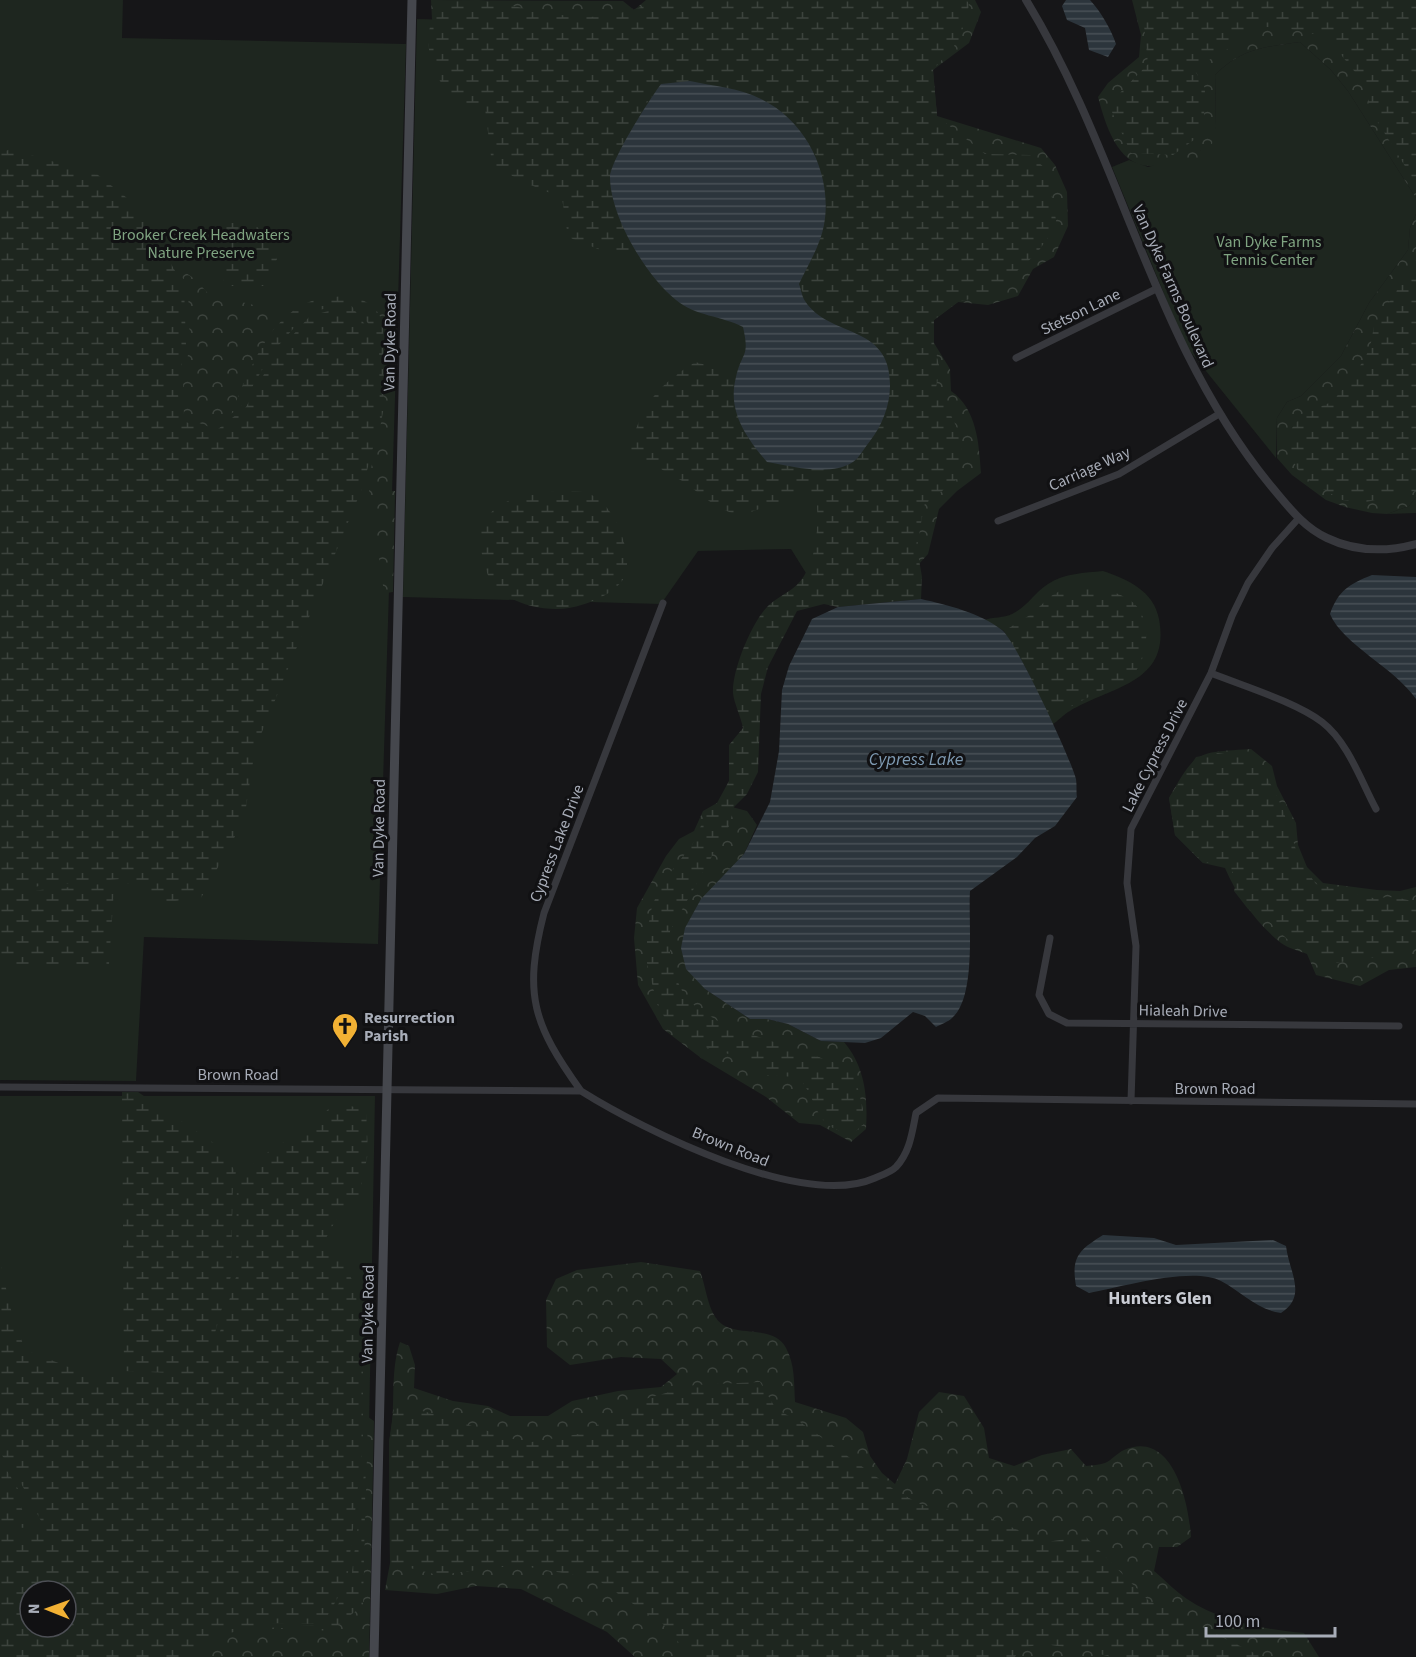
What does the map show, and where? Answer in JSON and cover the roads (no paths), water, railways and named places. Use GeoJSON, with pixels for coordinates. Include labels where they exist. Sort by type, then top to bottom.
{"type":"FeatureCollection","features":[{"type":"Feature","properties":{"kind":"main road","name":"Van Dyke Road"},"geometry":{"type":"LineString","coordinates":[[374,1657],[412,0]]}},
{"type":"Feature","properties":{"kind":"street","name":"Van Dyke Farms Boulevard"},"geometry":{"type":"LineString","coordinates":[[1026,0],[1086,115],[1156,289],[1184,351],[1219,414],[1256,467],[1298,519],[1327,538],[1360,549],[1394,550],[1416,544]]}},
{"type":"Feature","properties":{"kind":"street","name":"Stetson Lane"},"geometry":{"type":"LineString","coordinates":[[1016,358],[1156,289]]}},
{"type":"Feature","properties":{"kind":"street","name":"Carriage Way"},"geometry":{"type":"LineString","coordinates":[[998,521],[1119,474],[1219,414]]}},
{"type":"Feature","properties":{"kind":"street","name":"Lake Cypress Drive"},"geometry":{"type":"LineString","coordinates":[[1131,1101],[1136,946],[1127,883],[1131,829],[1211,674],[1232,616],[1248,584],[1272,548],[1298,519]]}},
{"type":"Feature","properties":{"kind":"street","name":"Cypress Lake Drive"},"geometry":{"type":"LineString","coordinates":[[582,1091],[553,1049],[535,1009],[532,987],[535,946],[544,913],[663,603]]}},
{"type":"Feature","properties":{"kind":"street"},"geometry":{"type":"LineString","coordinates":[[1211,674],[1306,712],[1323,723],[1341,743],[1376,809]]}},
{"type":"Feature","properties":{"kind":"street","name":"Hialeah Drive"},"geometry":{"type":"LineString","coordinates":[[1050,938],[1039,995],[1049,1014],[1067,1023],[1399,1026]]}},
{"type":"Feature","properties":{"kind":"street","name":"Brown Road"},"geometry":{"type":"LineString","coordinates":[[0,1087],[582,1091],[623,1117],[751,1171],[788,1182],[826,1185],[863,1183],[894,1169],[908,1151],[916,1113],[938,1098],[1416,1104]]}},
{"type":"Feature","properties":{"kind":"water"},"geometry":{"type":"Polygon","coordinates":[[[1066,0],[1090,0],[1098,10],[1116,44],[1108,57],[1089,50],[1085,28],[1067,20],[1062,6],[1066,0]]]}},
{"type":"Feature","properties":{"kind":"water"},"geometry":{"type":"Polygon","coordinates":[[[690,81],[744,92],[777,109],[792,121],[804,136],[820,169],[826,206],[824,225],[817,248],[799,284],[802,295],[816,313],[870,341],[881,351],[888,366],[890,386],[887,408],[878,429],[857,458],[844,466],[822,470],[767,462],[740,423],[734,401],[736,377],[746,344],[743,327],[700,313],[676,300],[642,261],[623,227],[616,209],[610,177],[623,144],[661,84],[690,81]]]}},
{"type":"Feature","properties":{"kind":"water"},"geometry":{"type":"Polygon","coordinates":[[[1372,575],[1416,577],[1416,699],[1407,687],[1346,636],[1330,614],[1345,589],[1372,575]]]}},
{"type":"Feature","properties":{"kind":"water","name":"Cypress Lake"},"geometry":{"type":"Polygon","coordinates":[[[921,599],[974,614],[1002,630],[1019,655],[1064,749],[1076,779],[1077,797],[1055,826],[1035,838],[1017,857],[970,891],[968,976],[960,1007],[949,1021],[936,1027],[925,1016],[913,1012],[881,1038],[865,1043],[821,1041],[788,1024],[767,1019],[750,1019],[705,989],[686,969],[681,948],[685,928],[701,899],[744,854],[770,802],[779,751],[782,690],[789,666],[812,619],[838,607],[921,599]]]}},
{"type":"Feature","properties":{"kind":"water"},"geometry":{"type":"Polygon","coordinates":[[[1103,1235],[1154,1238],[1176,1245],[1273,1240],[1286,1246],[1295,1283],[1294,1299],[1281,1313],[1272,1311],[1221,1281],[1209,1277],[1193,1276],[1156,1279],[1089,1293],[1076,1286],[1076,1261],[1088,1245],[1103,1235]]]}},
{"type":"Feature","properties":{"kind":"place","name":"Resurrection Parish"},"geometry":{"type":"Point","coordinates":[345,1049]}},
{"type":"Feature","properties":{"kind":"district","name":"Hunters Glen"},"geometry":{"type":"Point","coordinates":[1160,1298]}},
{"type":"Feature","properties":{"kind":"park label","name":"Brooker Creek Headwaters Nature Preserve"},"geometry":{"type":"Point","coordinates":[201,243]}},
{"type":"Feature","properties":{"kind":"park label","name":"Van Dyke Farms Tennis Center"},"geometry":{"type":"Point","coordinates":[1269,250]}}]}
